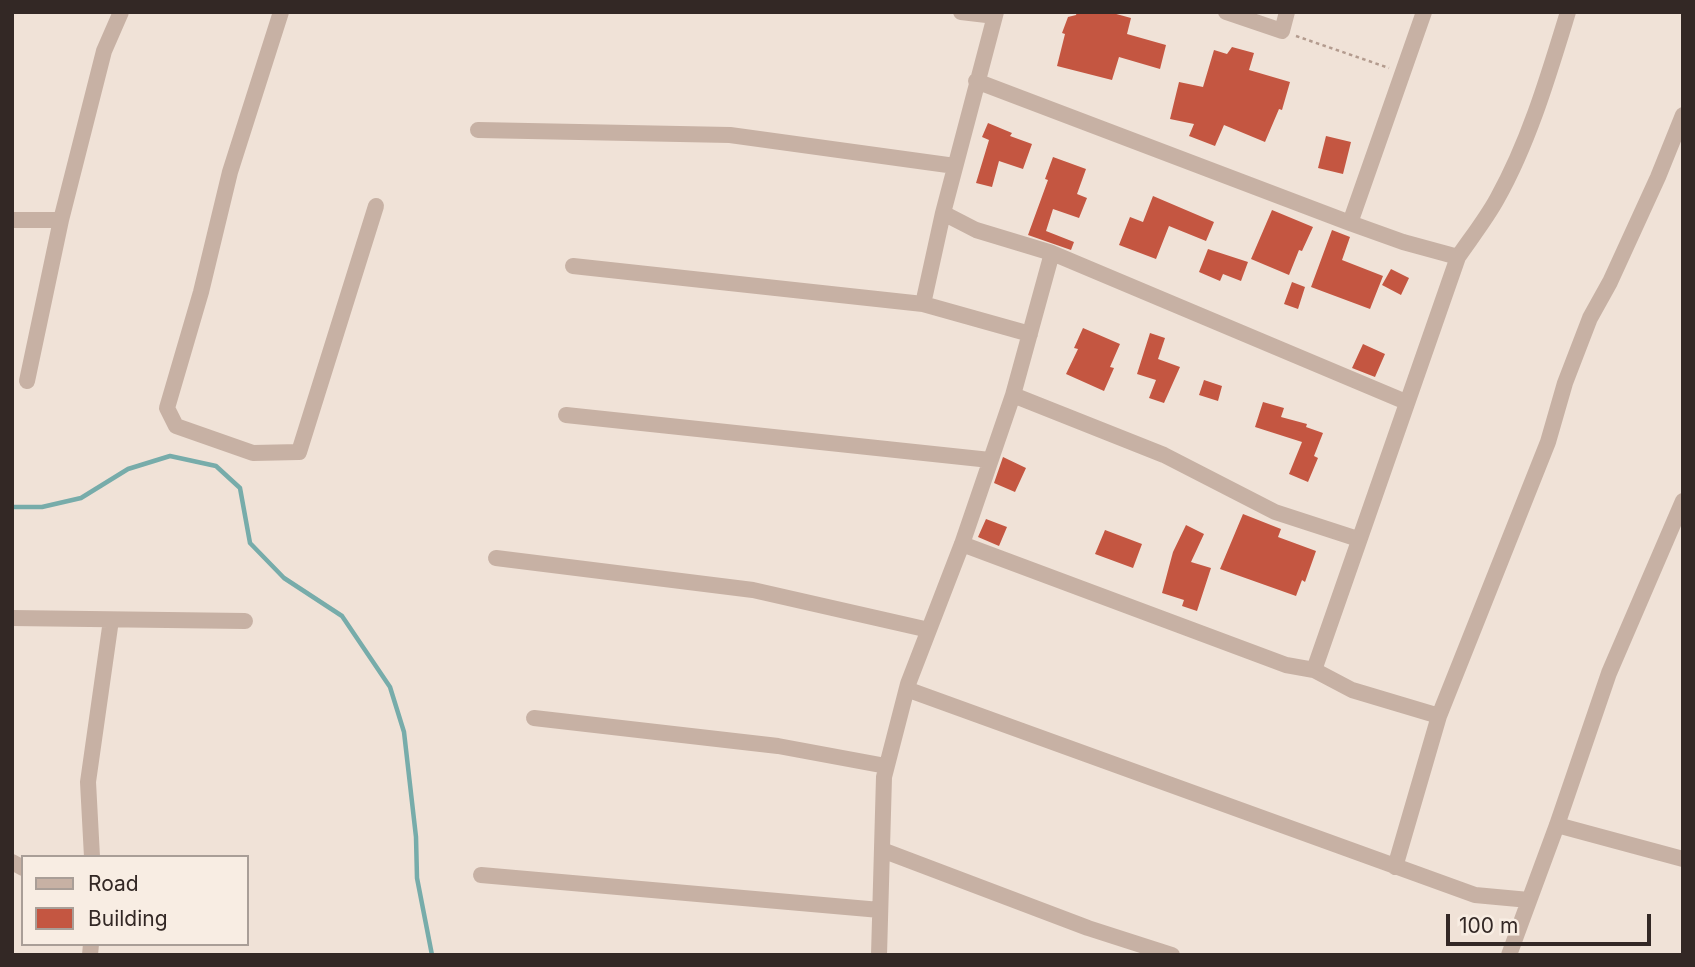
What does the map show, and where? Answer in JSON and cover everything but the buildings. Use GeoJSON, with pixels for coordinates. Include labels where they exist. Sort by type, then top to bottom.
{"type":"FeatureCollection","features":[{"type":"Feature","properties":{"kind":"street"},"geometry":{"type":"LineString","coordinates":[[27,381],[61,220],[104,51],[121,12]]}},
{"type":"Feature","properties":{"kind":"street"},"geometry":{"type":"LineString","coordinates":[[281,12],[230,172],[201,292],[167,408],[176,426],[254,453],[299,452],[376,206]]}},
{"type":"Feature","properties":{"kind":"street"},"geometry":{"type":"LineString","coordinates":[[923,304],[943,213],[995,14],[961,12]]}},
{"type":"Feature","properties":{"kind":"street"},"geometry":{"type":"LineString","coordinates":[[1226,12],[1282,31],[1287,12]]}},
{"type":"Feature","properties":{"kind":"street"},"geometry":{"type":"LineString","coordinates":[[1350,223],[1424,12]]}},
{"type":"Feature","properties":{"kind":"street"},"geometry":{"type":"LineString","coordinates":[[1314,670],[1458,257],[1496,201],[1510,175],[1549,77],[1568,12]]}},
{"type":"Feature","properties":{"kind":"street"},"geometry":{"type":"LineString","coordinates":[[976,81],[1350,223],[1403,242],[1458,257]]}},
{"type":"Feature","properties":{"kind":"street"},"geometry":{"type":"LineString","coordinates":[[1395,867],[1439,716],[1548,442],[1565,383],[1590,318],[1610,282],[1683,115]]}},
{"type":"Feature","properties":{"kind":"street"},"geometry":{"type":"LineString","coordinates":[[478,130],[730,135],[955,166]]}},
{"type":"Feature","properties":{"kind":"street"},"geometry":{"type":"LineString","coordinates":[[943,213],[976,230],[1052,253],[1406,402]]}},
{"type":"Feature","properties":{"kind":"street"},"geometry":{"type":"LineString","coordinates":[[12,220],[61,220]]}},
{"type":"Feature","properties":{"kind":"street"},"geometry":{"type":"LineString","coordinates":[[879,955],[886,766],[908,684],[962,544],[1013,395],[1052,253]]}},
{"type":"Feature","properties":{"kind":"street"},"geometry":{"type":"LineString","coordinates":[[573,266],[923,304],[1030,334]]}},
{"type":"Feature","properties":{"kind":"street"},"geometry":{"type":"LineString","coordinates":[[1013,395],[1164,455],[1275,512],[1358,539]]}},
{"type":"Feature","properties":{"kind":"street"},"geometry":{"type":"LineString","coordinates":[[566,415],[990,460]]}},
{"type":"Feature","properties":{"kind":"street"},"geometry":{"type":"LineString","coordinates":[[1509,955],[1609,673],[1683,501]]}},
{"type":"Feature","properties":{"kind":"street"},"geometry":{"type":"LineString","coordinates":[[962,544],[1286,665],[1314,670],[1352,690],[1439,716]]}},
{"type":"Feature","properties":{"kind":"street"},"geometry":{"type":"LineString","coordinates":[[496,558],[753,590],[929,631]]}},
{"type":"Feature","properties":{"kind":"street"},"geometry":{"type":"LineString","coordinates":[[12,618],[244,621]]}},
{"type":"Feature","properties":{"kind":"street"},"geometry":{"type":"LineString","coordinates":[[92,855],[88,782],[111,620]]}},
{"type":"Feature","properties":{"kind":"street"},"geometry":{"type":"LineString","coordinates":[[908,684],[913,693],[1475,895],[1528,900]]}},
{"type":"Feature","properties":{"kind":"street"},"geometry":{"type":"LineString","coordinates":[[534,718],[778,746],[886,766]]}},
{"type":"Feature","properties":{"kind":"street"},"geometry":{"type":"LineString","coordinates":[[1557,825],[1683,859]]}},
{"type":"Feature","properties":{"kind":"street"},"geometry":{"type":"LineString","coordinates":[[882,850],[1088,928],[1172,955]]}},
{"type":"Feature","properties":{"kind":"street"},"geometry":{"type":"LineString","coordinates":[[481,875],[880,910]]}},
{"type":"Feature","properties":{"kind":"path"},"geometry":{"type":"LineString","coordinates":[[1282,31],[1402,73]]}},
{"type":"Feature","properties":{"kind":"waterway"},"geometry":{"type":"LineString","coordinates":[[12,507],[42,507],[81,498],[128,469],[170,456],[216,466],[240,488],[250,543],[284,578],[342,616],[390,687],[404,732],[416,837],[417,878],[432,955]]}}]}
